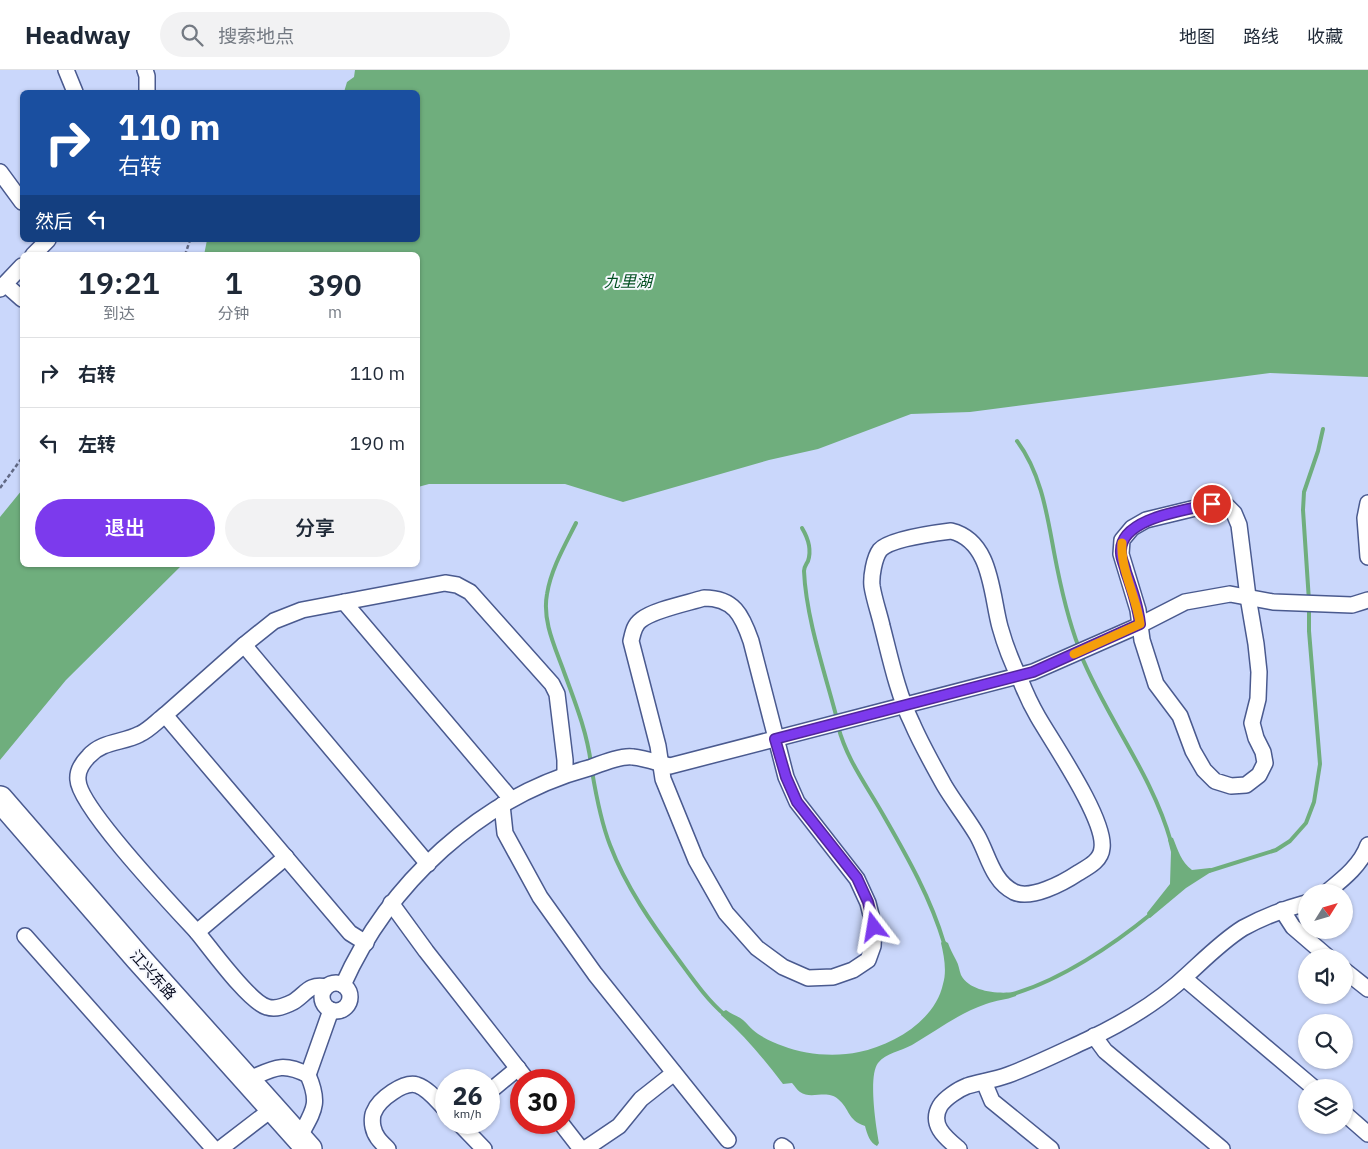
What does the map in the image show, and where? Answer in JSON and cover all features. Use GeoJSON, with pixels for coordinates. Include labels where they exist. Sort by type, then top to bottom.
{"type":"FeatureCollection","features":[{"type":"Feature","properties":{"kind":"main road","name":"江兴东路"},"geometry":{"type":"LineString","coordinates":[[0,799],[138,958],[304,1144]]}},
{"type":"Feature","properties":{"kind":"street"},"geometry":{"type":"LineString","coordinates":[[66,70],[74,90]]}},
{"type":"Feature","properties":{"kind":"street"},"geometry":{"type":"LineString","coordinates":[[145,70],[147,90]]}},
{"type":"Feature","properties":{"kind":"street"},"geometry":{"type":"LineString","coordinates":[[0,172],[20,199]]}},
{"type":"Feature","properties":{"kind":"street"},"geometry":{"type":"LineString","coordinates":[[36,252],[46,242]]}},
{"type":"Feature","properties":{"kind":"street"},"geometry":{"type":"LineString","coordinates":[[20,268],[2,287],[20,298]]}},
{"type":"Feature","properties":{"kind":"street"},"geometry":{"type":"LineString","coordinates":[[1368,503],[1365,518],[1368,557]]}},
{"type":"Feature","properties":{"kind":"street"},"geometry":{"type":"LineString","coordinates":[[1212,504],[1226,505],[1234,513],[1240,525],[1248,598],[1259,672],[1258,699],[1252,723],[1265,763],[1259,776],[1246,785],[1231,786],[1216,781],[1204,770],[1193,751],[1180,716],[1156,684],[1142,640],[1138,610],[1121,554],[1122,540],[1132,528],[1146,520],[1212,504]]}},
{"type":"Feature","properties":{"kind":"street"},"geometry":{"type":"LineString","coordinates":[[951,531],[962,534],[974,544],[982,556],[990,580],[1000,627],[1018,676],[1037,715],[1059,750],[1088,805],[1102,836],[1102,850],[1095,862],[1066,881],[1032,894],[1016,893],[1004,886],[992,868],[978,837],[944,784],[911,722],[891,662],[872,584],[875,564],[880,551],[890,544],[923,535],[951,531]]}},
{"type":"Feature","properties":{"kind":"street"},"geometry":{"type":"LineString","coordinates":[[326,988],[318,985],[307,990],[297,1000],[287,1006],[276,1008],[266,1007],[252,998],[104,826],[84,797],[78,780],[81,765],[90,754],[104,745],[142,734],[274,621],[302,610],[445,583],[457,585],[470,592],[552,684],[557,694],[565,774]]}},
{"type":"Feature","properties":{"kind":"street"},"geometry":{"type":"LineString","coordinates":[[343,985],[350,969],[391,903],[445,846],[506,802],[565,774],[631,756],[670,766],[1033,672],[1185,602],[1230,594],[1273,602],[1352,605],[1368,600]]}},
{"type":"Feature","properties":{"kind":"street"},"geometry":{"type":"LineString","coordinates":[[704,598],[719,598],[732,606],[744,621],[751,641],[775,739],[786,777],[797,802],[857,878],[868,902],[874,927],[873,946],[868,960],[853,970],[833,977],[808,978],[783,967],[758,948],[726,913],[696,860],[663,779],[658,746],[631,641],[634,628],[639,620],[648,615],[704,598]]}},
{"type":"Feature","properties":{"kind":"street"},"geometry":{"type":"LineString","coordinates":[[344,602],[506,802],[505,833],[540,897],[596,974],[728,1140]]}},
{"type":"Feature","properties":{"kind":"street"},"geometry":{"type":"LineString","coordinates":[[244,645],[428,864]]}},
{"type":"Feature","properties":{"kind":"street"},"geometry":{"type":"LineString","coordinates":[[165,716],[350,933],[366,943]]}},
{"type":"Feature","properties":{"kind":"street"},"geometry":{"type":"LineString","coordinates":[[1337,884],[1350,873],[1367,849]]}},
{"type":"Feature","properties":{"kind":"street"},"geometry":{"type":"LineString","coordinates":[[197,932],[286,857]]}},
{"type":"Feature","properties":{"kind":"street"},"geometry":{"type":"LineString","coordinates":[[391,903],[518,1069]]}},
{"type":"Feature","properties":{"kind":"street"},"geometry":{"type":"LineString","coordinates":[[959,1149],[944,1136],[938,1126],[937,1115],[941,1104],[954,1094],[966,1086],[1007,1075],[1134,1016],[1184,978],[1242,929],[1265,917],[1298,905]]}},
{"type":"Feature","properties":{"kind":"street"},"geometry":{"type":"LineString","coordinates":[[1282,910],[1293,928],[1318,949]]}},
{"type":"Feature","properties":{"kind":"street"},"geometry":{"type":"LineString","coordinates":[[25,936],[214,1149]]}},
{"type":"Feature","properties":{"kind":"street"},"geometry":{"type":"LineString","coordinates":[[1184,978],[1303,1079]]}},
{"type":"Feature","properties":{"kind":"street"},"geometry":{"type":"LineString","coordinates":[[1353,978],[1368,990]]}},
{"type":"Feature","properties":{"kind":"street"},"geometry":{"type":"LineString","coordinates":[[334,983],[343,985],[349,992],[349,1001],[344,1009],[331,1010],[327,1008],[322,1000],[323,991],[326,988],[334,983]]}},
{"type":"Feature","properties":{"kind":"street"},"geometry":{"type":"LineString","coordinates":[[308,1075],[331,1010]]}},
{"type":"Feature","properties":{"kind":"street"},"geometry":{"type":"LineString","coordinates":[[1094,1036],[1105,1051],[1222,1149]]}},
{"type":"Feature","properties":{"kind":"street"},"geometry":{"type":"LineString","coordinates":[[247,1080],[278,1066],[296,1069],[308,1075],[315,1092],[314,1109],[304,1144]]}},
{"type":"Feature","properties":{"kind":"street"},"geometry":{"type":"LineString","coordinates":[[585,1149],[619,1126],[641,1099],[674,1073]]}},
{"type":"Feature","properties":{"kind":"street"},"geometry":{"type":"LineString","coordinates":[[984,1082],[992,1101],[1051,1149]]}},
{"type":"Feature","properties":{"kind":"street"},"geometry":{"type":"LineString","coordinates":[[388,1149],[377,1138],[373,1126],[374,1112],[380,1102],[398,1088],[408,1084],[418,1085],[435,1099]]}},
{"type":"Feature","properties":{"kind":"street"},"geometry":{"type":"LineString","coordinates":[[220,1149],[272,1109]]}},
{"type":"Feature","properties":{"kind":"street"},"geometry":{"type":"LineString","coordinates":[[1353,1121],[1368,1134]]}},
{"type":"Feature","properties":{"kind":"street"},"geometry":{"type":"LineString","coordinates":[[470,1134],[484,1149]]}},
{"type":"Feature","properties":{"kind":"street"},"geometry":{"type":"LineString","coordinates":[[569,1134],[581,1149]]}},
{"type":"Feature","properties":{"kind":"path"},"geometry":{"type":"LineString","coordinates":[[0,488],[20,461]]}},
{"type":"Feature","properties":{"kind":"water","name":"九里湖"},"geometry":{"type":"Polygon","coordinates":[[[355,70],[1368,70],[1368,377],[1270,373],[970,412],[911,414],[818,449],[769,460],[623,502],[565,484],[429,484],[420,486],[420,252],[205,252],[207,242],[420,242],[420,90],[345,90],[347,82],[354,77],[355,70]]]}},
{"type":"Feature","properties":{"kind":"water"},"geometry":{"type":"Polygon","coordinates":[[[20,492],[20,567],[180,567],[66,680],[0,760],[0,517],[20,492]]]}},
{"type":"Feature","properties":{"kind":"water"},"geometry":{"type":"Polygon","coordinates":[[[1170,837],[1173,838],[1182,860],[1192,870],[1213,869],[1186,888],[1150,918],[1147,913],[1170,884],[1171,852],[1168,840],[1170,837]]]}},
{"type":"Feature","properties":{"kind":"water"},"geometry":{"type":"Polygon","coordinates":[[[943,940],[948,943],[965,981],[985,991],[1017,993],[1016,996],[966,1012],[912,1045],[885,1057],[878,1063],[875,1070],[873,1090],[879,1143],[877,1146],[868,1135],[865,1126],[855,1121],[842,1103],[834,1096],[804,1094],[792,1083],[783,1084],[754,1048],[721,1015],[726,1010],[743,1020],[756,1033],[779,1045],[792,1049],[821,1054],[841,1054],[872,1049],[911,1029],[931,1009],[938,997],[945,974],[941,943],[943,940]]]}},
{"type":"Feature","properties":{"kind":"waterway"},"geometry":{"type":"LineString","coordinates":[[1309,601],[1303,510],[1304,492],[1318,451],[1323,429]]}},
{"type":"Feature","properties":{"kind":"waterway"},"geometry":{"type":"LineString","coordinates":[[1017,441],[1032,466],[1042,494],[1064,600],[1079,648]]}},
{"type":"Feature","properties":{"kind":"waterway"},"geometry":{"type":"LineString","coordinates":[[576,523],[552,575],[547,594],[546,614],[553,643],[584,729],[591,764]]}},
{"type":"Feature","properties":{"kind":"waterway"},"geometry":{"type":"LineString","coordinates":[[802,528],[808,540],[809,548],[809,557],[804,571],[808,607],[837,719]]}},
{"type":"Feature","properties":{"kind":"waterway"},"geometry":{"type":"LineString","coordinates":[[1209,871],[1276,850],[1290,841],[1306,823],[1314,802],[1320,764],[1309,631],[1309,608]]}},
{"type":"Feature","properties":{"kind":"waterway"},"geometry":{"type":"LineString","coordinates":[[1081,655],[1103,702],[1153,793],[1171,842]]}},
{"type":"Feature","properties":{"kind":"waterway"},"geometry":{"type":"LineString","coordinates":[[838,726],[852,762],[894,833],[918,879],[933,911],[944,943]]}},
{"type":"Feature","properties":{"kind":"waterway"},"geometry":{"type":"LineString","coordinates":[[592,771],[607,836],[624,876],[640,905],[694,981],[712,1003],[725,1015]]}},
{"type":"Feature","properties":{"kind":"waterway"},"geometry":{"type":"LineString","coordinates":[[1013,994],[1068,971],[1120,938],[1151,914]]}},
{"type":"Feature","properties":{"kind":"slow traffic"},"geometry":{"type":"LineString","coordinates":[[1074,654],[1140,624],[1138,610],[1121,554],[1122,543]]}},
{"type":"Feature","properties":{"kind":"route"},"geometry":{"type":"LineString","coordinates":[[874,927],[868,902],[857,878],[814,826],[797,802],[786,777],[775,739],[1033,672],[1140,624],[1138,610],[1121,554],[1122,540],[1132,528],[1146,520],[1212,504]]}}]}
